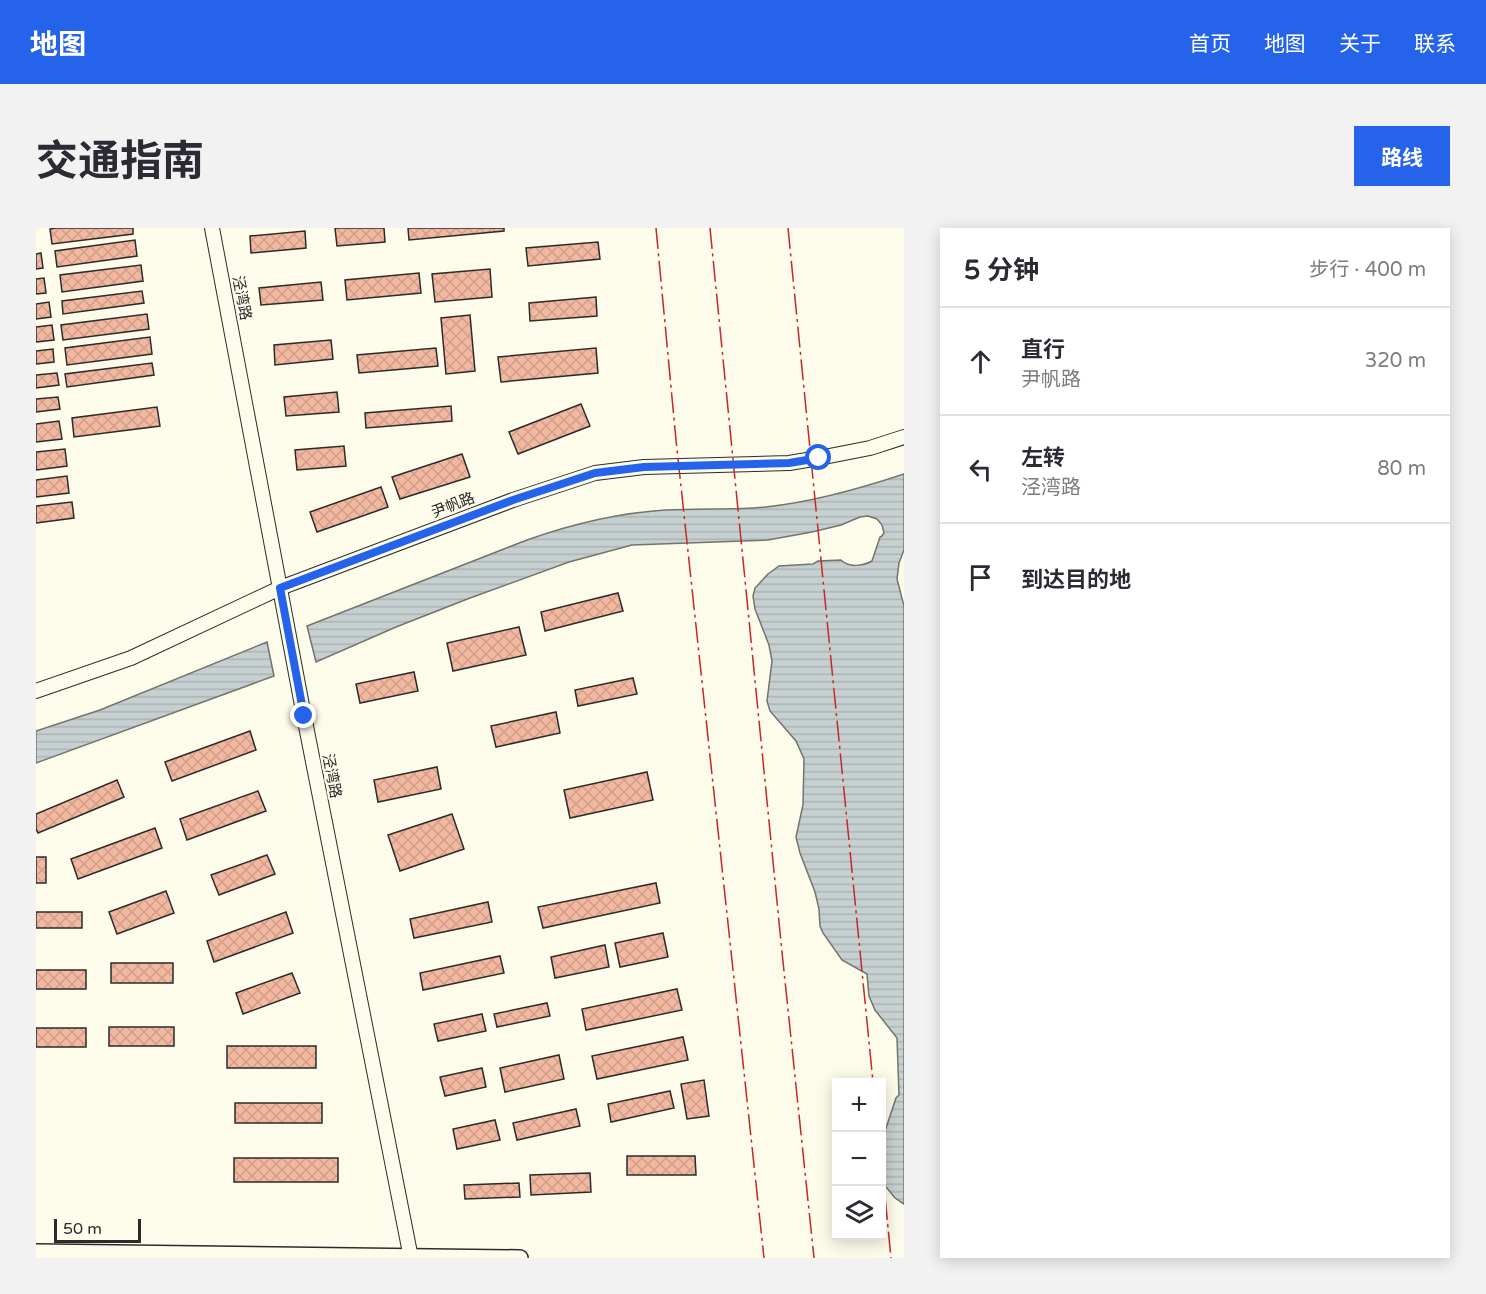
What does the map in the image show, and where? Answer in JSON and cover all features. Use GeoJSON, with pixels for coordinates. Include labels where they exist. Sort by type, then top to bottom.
{"type":"FeatureCollection","features":[{"type":"Feature","properties":{"kind":"main road"},"geometry":{"type":"LineString","coordinates":[[36,1252],[520,1258]]}},
{"type":"Feature","properties":{"kind":"street","name":"泾湾路"},"geometry":{"type":"LineString","coordinates":[[212,228],[295,671],[411,1257]]}},
{"type":"Feature","properties":{"kind":"street","name":"尹帆路"},"geometry":{"type":"LineString","coordinates":[[36,691],[131,658],[280,588],[513,500],[595,473],[644,467],[789,463],[870,448],[904,437]]}},
{"type":"Feature","properties":{"kind":"shaded area"},"geometry":{"type":"Polygon","coordinates":[[[904,474],[904,550],[899,563],[897,579],[904,606],[904,1204],[895,1198],[886,1187],[886,1128],[899,1095],[897,1038],[875,1010],[869,996],[867,974],[842,960],[820,926],[815,892],[796,837],[803,805],[804,759],[796,741],[770,711],[767,701],[772,661],[753,596],[755,588],[779,566],[841,560],[844,563],[856,565],[872,561],[880,537],[884,533],[877,519],[868,516],[860,517],[841,525],[768,540],[632,545],[569,562],[470,598],[316,662],[307,626],[527,540],[578,524],[647,511],[784,505],[870,485],[904,474]]]}},
{"type":"Feature","properties":{"kind":"shaded area"},"geometry":{"type":"Polygon","coordinates":[[[267,642],[274,676],[36,763],[36,731],[100,710],[267,642]]]}},
{"type":"Feature","properties":{"kind":"building"},"geometry":{"type":"Polygon","coordinates":[[[133,228],[133,234],[52,244],[50,229],[133,228]]]}},
{"type":"Feature","properties":{"kind":"building"},"geometry":{"type":"Polygon","coordinates":[[[335,228],[384,228],[385,242],[337,246],[335,228]]]}},
{"type":"Feature","properties":{"kind":"building"},"geometry":{"type":"Polygon","coordinates":[[[408,228],[504,228],[504,231],[409,240],[408,228]]]}},
{"type":"Feature","properties":{"kind":"building"},"geometry":{"type":"Polygon","coordinates":[[[305,231],[306,248],[251,253],[250,236],[305,231]]]}},
{"type":"Feature","properties":{"kind":"building"},"geometry":{"type":"Polygon","coordinates":[[[135,240],[137,256],[57,267],[55,251],[135,240]]]}},
{"type":"Feature","properties":{"kind":"building"},"geometry":{"type":"Polygon","coordinates":[[[598,242],[600,259],[528,266],[526,248],[598,242]]]}},
{"type":"Feature","properties":{"kind":"building"},"geometry":{"type":"Polygon","coordinates":[[[41,253],[43,268],[36,269],[36,254],[41,253]]]}},
{"type":"Feature","properties":{"kind":"building"},"geometry":{"type":"Polygon","coordinates":[[[141,265],[143,281],[62,292],[60,275],[141,265]]]}},
{"type":"Feature","properties":{"kind":"building"},"geometry":{"type":"Polygon","coordinates":[[[490,269],[492,297],[435,302],[432,274],[490,269]]]}},
{"type":"Feature","properties":{"kind":"building"},"geometry":{"type":"Polygon","coordinates":[[[419,273],[421,293],[347,300],[345,280],[419,273]]]}},
{"type":"Feature","properties":{"kind":"building"},"geometry":{"type":"Polygon","coordinates":[[[44,278],[46,293],[36,294],[36,279],[44,278]]]}},
{"type":"Feature","properties":{"kind":"building"},"geometry":{"type":"Polygon","coordinates":[[[321,282],[323,300],[261,305],[259,288],[321,282]]]}},
{"type":"Feature","properties":{"kind":"building"},"geometry":{"type":"Polygon","coordinates":[[[142,291],[144,303],[63,314],[62,301],[142,291]]]}},
{"type":"Feature","properties":{"kind":"building"},"geometry":{"type":"Polygon","coordinates":[[[596,297],[597,316],[530,321],[529,303],[596,297]]]}},
{"type":"Feature","properties":{"kind":"building"},"geometry":{"type":"Polygon","coordinates":[[[49,302],[51,317],[36,319],[36,304],[49,302]]]}},
{"type":"Feature","properties":{"kind":"building"},"geometry":{"type":"Polygon","coordinates":[[[147,314],[149,329],[63,340],[61,325],[147,314]]]}},
{"type":"Feature","properties":{"kind":"building"},"geometry":{"type":"Polygon","coordinates":[[[470,315],[475,371],[446,374],[441,318],[470,315]]]}},
{"type":"Feature","properties":{"kind":"building"},"geometry":{"type":"Polygon","coordinates":[[[52,325],[54,340],[36,342],[36,327],[52,325]]]}},
{"type":"Feature","properties":{"kind":"building"},"geometry":{"type":"Polygon","coordinates":[[[150,337],[152,354],[67,365],[65,348],[150,337]]]}},
{"type":"Feature","properties":{"kind":"building"},"geometry":{"type":"Polygon","coordinates":[[[331,340],[333,359],[275,365],[274,345],[331,340]]]}},
{"type":"Feature","properties":{"kind":"building"},"geometry":{"type":"Polygon","coordinates":[[[436,348],[438,366],[359,373],[357,355],[436,348]]]}},
{"type":"Feature","properties":{"kind":"building"},"geometry":{"type":"Polygon","coordinates":[[[596,348],[598,373],[501,382],[498,357],[596,348]]]}},
{"type":"Feature","properties":{"kind":"building"},"geometry":{"type":"Polygon","coordinates":[[[53,349],[54,362],[36,364],[36,351],[53,349]]]}},
{"type":"Feature","properties":{"kind":"building"},"geometry":{"type":"Polygon","coordinates":[[[152,363],[154,375],[67,387],[65,374],[152,363]]]}},
{"type":"Feature","properties":{"kind":"building"},"geometry":{"type":"Polygon","coordinates":[[[57,373],[59,385],[36,388],[36,375],[57,373]]]}},
{"type":"Feature","properties":{"kind":"building"},"geometry":{"type":"Polygon","coordinates":[[[337,392],[339,412],[286,416],[284,397],[337,392]]]}},
{"type":"Feature","properties":{"kind":"building"},"geometry":{"type":"Polygon","coordinates":[[[58,397],[60,409],[36,412],[36,399],[58,397]]]}},
{"type":"Feature","properties":{"kind":"building"},"geometry":{"type":"Polygon","coordinates":[[[581,404],[590,426],[518,454],[509,432],[581,404]]]}},
{"type":"Feature","properties":{"kind":"building"},"geometry":{"type":"Polygon","coordinates":[[[451,406],[452,421],[366,428],[365,413],[451,406]]]}},
{"type":"Feature","properties":{"kind":"building"},"geometry":{"type":"Polygon","coordinates":[[[157,407],[160,426],[74,437],[72,418],[157,407]]]}},
{"type":"Feature","properties":{"kind":"building"},"geometry":{"type":"Polygon","coordinates":[[[59,421],[62,439],[36,442],[36,424],[59,421]]]}},
{"type":"Feature","properties":{"kind":"building"},"geometry":{"type":"Polygon","coordinates":[[[344,446],[346,466],[297,470],[295,450],[344,446]]]}},
{"type":"Feature","properties":{"kind":"building"},"geometry":{"type":"Polygon","coordinates":[[[65,449],[67,466],[36,470],[36,452],[65,449]]]}},
{"type":"Feature","properties":{"kind":"building"},"geometry":{"type":"Polygon","coordinates":[[[462,454],[470,477],[400,499],[392,477],[462,454]]]}},
{"type":"Feature","properties":{"kind":"building"},"geometry":{"type":"Polygon","coordinates":[[[67,476],[69,493],[36,497],[36,480],[67,476]]]}},
{"type":"Feature","properties":{"kind":"building"},"geometry":{"type":"Polygon","coordinates":[[[381,487],[388,507],[317,532],[310,512],[381,487]]]}},
{"type":"Feature","properties":{"kind":"building"},"geometry":{"type":"Polygon","coordinates":[[[72,502],[74,518],[36,523],[36,506],[72,502]]]}},
{"type":"Feature","properties":{"kind":"building"},"geometry":{"type":"Polygon","coordinates":[[[618,593],[623,611],[545,631],[541,612],[618,593]]]}},
{"type":"Feature","properties":{"kind":"building"},"geometry":{"type":"Polygon","coordinates":[[[519,627],[526,655],[453,671],[447,643],[519,627]]]}},
{"type":"Feature","properties":{"kind":"building"},"geometry":{"type":"Polygon","coordinates":[[[414,672],[418,691],[360,703],[356,684],[414,672]]]}},
{"type":"Feature","properties":{"kind":"building"},"geometry":{"type":"Polygon","coordinates":[[[633,678],[637,694],[578,706],[575,690],[633,678]]]}},
{"type":"Feature","properties":{"kind":"building"},"geometry":{"type":"Polygon","coordinates":[[[556,712],[560,733],[496,747],[491,726],[556,712]]]}},
{"type":"Feature","properties":{"kind":"building"},"geometry":{"type":"Polygon","coordinates":[[[250,731],[256,750],[172,781],[165,762],[250,731]]]}},
{"type":"Feature","properties":{"kind":"building"},"geometry":{"type":"Polygon","coordinates":[[[437,767],[441,789],[378,802],[374,780],[437,767]]]}},
{"type":"Feature","properties":{"kind":"building"},"geometry":{"type":"Polygon","coordinates":[[[647,772],[653,800],[570,818],[564,790],[647,772]]]}},
{"type":"Feature","properties":{"kind":"building"},"geometry":{"type":"Polygon","coordinates":[[[117,780],[124,797],[38,833],[36,814],[117,780]]]}},
{"type":"Feature","properties":{"kind":"building"},"geometry":{"type":"Polygon","coordinates":[[[258,791],[266,811],[187,840],[180,819],[258,791]]]}},
{"type":"Feature","properties":{"kind":"building"},"geometry":{"type":"Polygon","coordinates":[[[452,814],[464,849],[400,871],[388,835],[452,814]]]}},
{"type":"Feature","properties":{"kind":"building"},"geometry":{"type":"Polygon","coordinates":[[[155,828],[162,848],[78,879],[71,859],[155,828]]]}},
{"type":"Feature","properties":{"kind":"building"},"geometry":{"type":"Polygon","coordinates":[[[267,855],[275,874],[219,895],[211,875],[267,855]]]}},
{"type":"Feature","properties":{"kind":"building"},"geometry":{"type":"Polygon","coordinates":[[[36,857],[46,857],[46,883],[36,883],[36,857]]]}},
{"type":"Feature","properties":{"kind":"building"},"geometry":{"type":"Polygon","coordinates":[[[656,883],[660,903],[543,928],[538,907],[656,883]]]}},
{"type":"Feature","properties":{"kind":"building"},"geometry":{"type":"Polygon","coordinates":[[[166,891],[174,913],[117,934],[109,912],[166,891]]]}},
{"type":"Feature","properties":{"kind":"building"},"geometry":{"type":"Polygon","coordinates":[[[488,902],[492,922],[414,938],[410,919],[488,902]]]}},
{"type":"Feature","properties":{"kind":"building"},"geometry":{"type":"Polygon","coordinates":[[[36,912],[82,912],[82,928],[36,928],[36,912]]]}},
{"type":"Feature","properties":{"kind":"building"},"geometry":{"type":"Polygon","coordinates":[[[286,912],[293,933],[214,962],[207,941],[286,912]]]}},
{"type":"Feature","properties":{"kind":"building"},"geometry":{"type":"Polygon","coordinates":[[[663,933],[668,957],[620,967],[615,943],[663,933]]]}},
{"type":"Feature","properties":{"kind":"building"},"geometry":{"type":"Polygon","coordinates":[[[605,945],[609,967],[555,978],[551,957],[605,945]]]}},
{"type":"Feature","properties":{"kind":"building"},"geometry":{"type":"Polygon","coordinates":[[[500,956],[504,973],[423,990],[420,973],[500,956]]]}},
{"type":"Feature","properties":{"kind":"building"},"geometry":{"type":"Polygon","coordinates":[[[111,963],[173,963],[173,983],[111,983],[111,963]]]}},
{"type":"Feature","properties":{"kind":"building"},"geometry":{"type":"Polygon","coordinates":[[[36,970],[86,970],[86,989],[36,989],[36,970]]]}},
{"type":"Feature","properties":{"kind":"building"},"geometry":{"type":"Polygon","coordinates":[[[292,973],[300,993],[243,1014],[236,993],[292,973]]]}},
{"type":"Feature","properties":{"kind":"building"},"geometry":{"type":"Polygon","coordinates":[[[677,989],[682,1010],[586,1030],[582,1009],[677,989]]]}},
{"type":"Feature","properties":{"kind":"building"},"geometry":{"type":"Polygon","coordinates":[[[547,1003],[550,1016],[497,1027],[494,1014],[547,1003]]]}},
{"type":"Feature","properties":{"kind":"building"},"geometry":{"type":"Polygon","coordinates":[[[482,1014],[486,1031],[438,1041],[434,1024],[482,1014]]]}},
{"type":"Feature","properties":{"kind":"building"},"geometry":{"type":"Polygon","coordinates":[[[109,1027],[174,1027],[174,1046],[109,1046],[109,1027]]]}},
{"type":"Feature","properties":{"kind":"building"},"geometry":{"type":"Polygon","coordinates":[[[36,1028],[86,1028],[86,1047],[36,1047],[36,1028]]]}},
{"type":"Feature","properties":{"kind":"building"},"geometry":{"type":"Polygon","coordinates":[[[683,1037],[688,1060],[597,1079],[592,1056],[683,1037]]]}},
{"type":"Feature","properties":{"kind":"building"},"geometry":{"type":"Polygon","coordinates":[[[227,1046],[316,1046],[316,1068],[227,1068],[227,1046]]]}},
{"type":"Feature","properties":{"kind":"building"},"geometry":{"type":"Polygon","coordinates":[[[559,1055],[564,1079],[505,1092],[500,1068],[559,1055]]]}},
{"type":"Feature","properties":{"kind":"building"},"geometry":{"type":"Polygon","coordinates":[[[482,1068],[486,1087],[445,1096],[440,1077],[482,1068]]]}},
{"type":"Feature","properties":{"kind":"building"},"geometry":{"type":"Polygon","coordinates":[[[704,1080],[709,1116],[687,1119],[681,1084],[704,1080]]]}},
{"type":"Feature","properties":{"kind":"building"},"geometry":{"type":"Polygon","coordinates":[[[670,1091],[674,1108],[611,1122],[608,1104],[670,1091]]]}},
{"type":"Feature","properties":{"kind":"building"},"geometry":{"type":"Polygon","coordinates":[[[235,1103],[322,1103],[322,1123],[235,1123],[235,1103]]]}},
{"type":"Feature","properties":{"kind":"building"},"geometry":{"type":"Polygon","coordinates":[[[576,1109],[580,1126],[517,1140],[513,1123],[576,1109]]]}},
{"type":"Feature","properties":{"kind":"building"},"geometry":{"type":"Polygon","coordinates":[[[495,1120],[500,1140],[457,1149],[453,1129],[495,1120]]]}},
{"type":"Feature","properties":{"kind":"building"},"geometry":{"type":"Polygon","coordinates":[[[627,1156],[695,1156],[696,1175],[627,1175],[627,1156]]]}},
{"type":"Feature","properties":{"kind":"building"},"geometry":{"type":"Polygon","coordinates":[[[234,1158],[338,1158],[338,1182],[234,1182],[234,1158]]]}},
{"type":"Feature","properties":{"kind":"building"},"geometry":{"type":"Polygon","coordinates":[[[590,1173],[591,1192],[531,1195],[530,1175],[590,1173]]]}},
{"type":"Feature","properties":{"kind":"building"},"geometry":{"type":"Polygon","coordinates":[[[519,1183],[520,1197],[465,1199],[464,1185],[519,1183]]]}},
{"type":"Feature","properties":{"kind":"power"},"geometry":{"type":"LineString","coordinates":[[656,228],[676,440],[764,1258]]}},
{"type":"Feature","properties":{"kind":"power"},"geometry":{"type":"LineString","coordinates":[[710,228],[814,1258]]}},
{"type":"Feature","properties":{"kind":"power"},"geometry":{"type":"LineString","coordinates":[[788,228],[873,1078]]}},
{"type":"Feature","properties":{"kind":"power"},"geometry":{"type":"LineString","coordinates":[[884,1186],[891,1258]]}},
{"type":"Feature","properties":{"kind":"route"},"geometry":{"type":"LineString","coordinates":[[304,716],[280,588],[513,500],[595,473],[644,467],[789,463],[819,458]]}}]}
